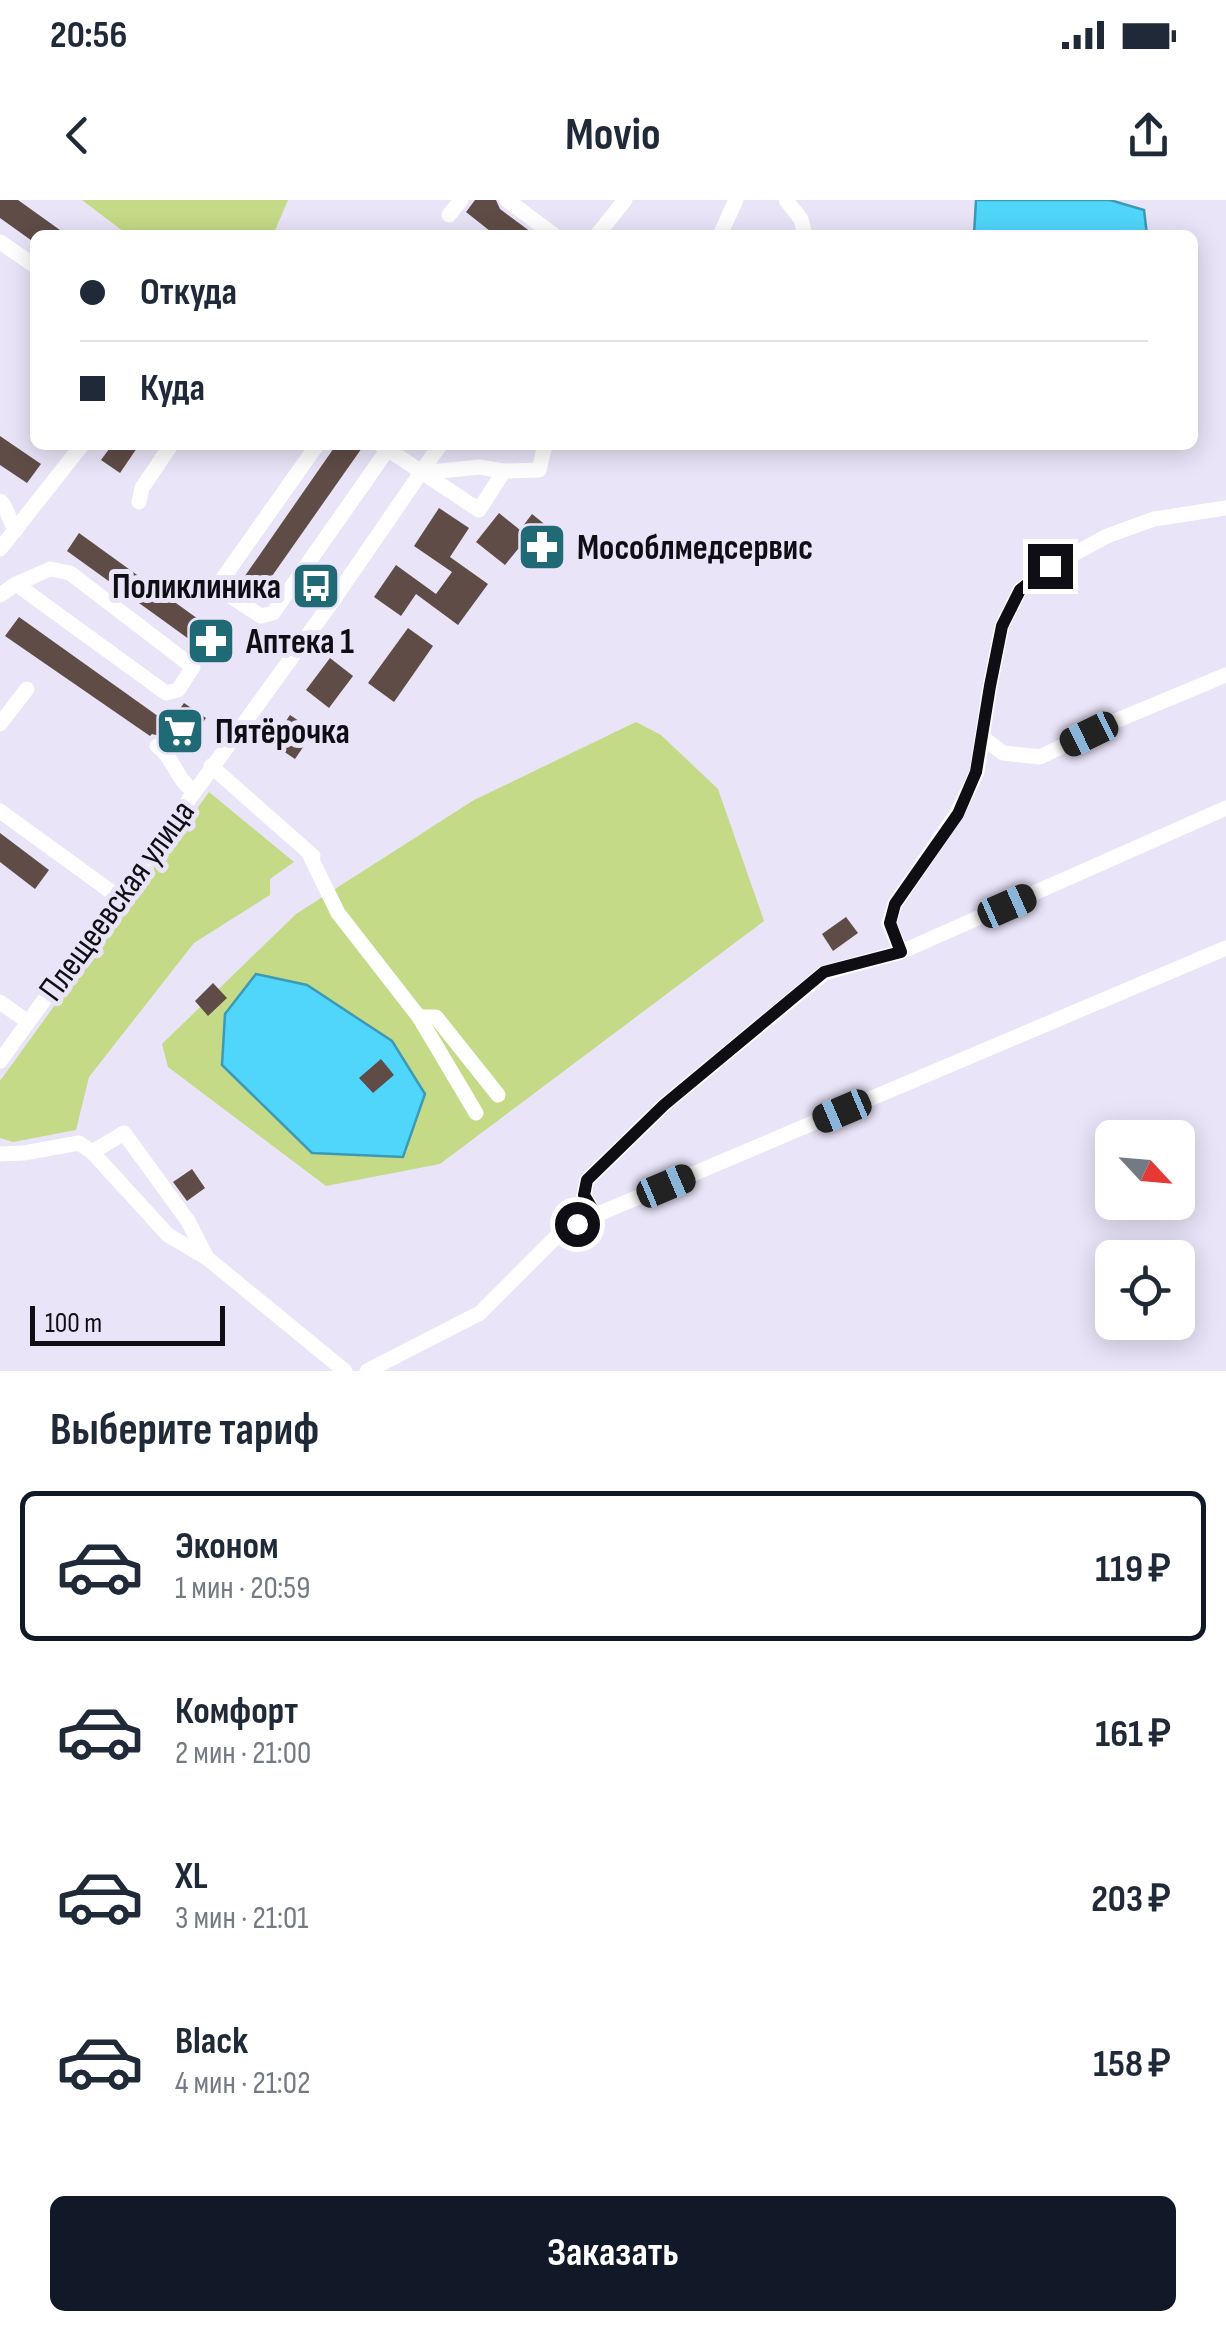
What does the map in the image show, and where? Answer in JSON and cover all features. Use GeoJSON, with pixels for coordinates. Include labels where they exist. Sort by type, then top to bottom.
{"type":"FeatureCollection","features":[{"type":"Feature","properties":{"kind":"street"},"geometry":{"type":"LineString","coordinates":[[449,216],[462,200]]}},
{"type":"Feature","properties":{"kind":"street"},"geometry":{"type":"LineString","coordinates":[[508,200],[547,230]]}},
{"type":"Feature","properties":{"kind":"street"},"geometry":{"type":"LineString","coordinates":[[601,230],[625,200]]}},
{"type":"Feature","properties":{"kind":"street"},"geometry":{"type":"LineString","coordinates":[[722,230],[736,200]]}},
{"type":"Feature","properties":{"kind":"street"},"geometry":{"type":"LineString","coordinates":[[786,200],[804,230]]}},
{"type":"Feature","properties":{"kind":"street"},"geometry":{"type":"LineString","coordinates":[[0,242],[30,263]]}},
{"type":"Feature","properties":{"kind":"street"},"geometry":{"type":"LineString","coordinates":[[0,549],[78,450]]}},
{"type":"Feature","properties":{"kind":"street"},"geometry":{"type":"LineString","coordinates":[[139,502],[142,488],[168,450]]}},
{"type":"Feature","properties":{"kind":"street"},"geometry":{"type":"LineString","coordinates":[[313,450],[221,581],[224,592],[261,616],[272,613],[382,450]]}},
{"type":"Feature","properties":{"kind":"street"},"geometry":{"type":"LineString","coordinates":[[388,450],[478,510],[504,472]]}},
{"type":"Feature","properties":{"kind":"street","name":"Плещеевская улица"},"geometry":{"type":"LineString","coordinates":[[0,1061],[334,599],[437,450]]}},
{"type":"Feature","properties":{"kind":"street"},"geometry":{"type":"LineString","coordinates":[[421,473],[479,467],[504,472],[539,470],[544,450]]}},
{"type":"Feature","properties":{"kind":"street"},"geometry":{"type":"LineString","coordinates":[[0,501],[16,530]]}},
{"type":"Feature","properties":{"kind":"street"},"geometry":{"type":"LineString","coordinates":[[901,952],[890,923],[895,904],[958,814],[976,772],[1002,626],[1020,590],[1050,566],[1106,536],[1154,519],[1226,508]]}},
{"type":"Feature","properties":{"kind":"street"},"geometry":{"type":"LineString","coordinates":[[0,595],[16,584],[50,569],[70,573],[193,667],[178,690],[166,693],[16,584]]}},
{"type":"Feature","properties":{"kind":"street"},"geometry":{"type":"LineString","coordinates":[[982,737],[1004,753],[1040,757],[1226,675]]}},
{"type":"Feature","properties":{"kind":"street"},"geometry":{"type":"LineString","coordinates":[[0,724],[27,689]]}},
{"type":"Feature","properties":{"kind":"street"},"geometry":{"type":"LineString","coordinates":[[157,746],[164,750],[186,786],[194,790]]}},
{"type":"Feature","properties":{"kind":"street"},"geometry":{"type":"LineString","coordinates":[[212,766],[312,857],[338,912],[418,1018],[476,1113]]}},
{"type":"Feature","properties":{"kind":"street"},"geometry":{"type":"LineString","coordinates":[[596,1215],[584,1195],[587,1180],[664,1105],[824,972],[901,952],[1226,808]]}},
{"type":"Feature","properties":{"kind":"street"},"geometry":{"type":"LineString","coordinates":[[0,811],[117,896]]}},
{"type":"Feature","properties":{"kind":"street"},"geometry":{"type":"LineString","coordinates":[[368,1371],[480,1313],[558,1234],[596,1215],[1226,948]]}},
{"type":"Feature","properties":{"kind":"street"},"geometry":{"type":"LineString","coordinates":[[0,1002],[28,1022]]}},
{"type":"Feature","properties":{"kind":"street"},"geometry":{"type":"LineString","coordinates":[[418,1018],[436,1017],[498,1095]]}},
{"type":"Feature","properties":{"kind":"street"},"geometry":{"type":"LineString","coordinates":[[92,1152],[124,1132],[188,1222],[206,1258]]}},
{"type":"Feature","properties":{"kind":"street"},"geometry":{"type":"LineString","coordinates":[[0,1154],[79,1143],[92,1152],[168,1235],[206,1258],[345,1371]]}},
{"type":"Feature","properties":{"kind":"green space"},"geometry":{"type":"Polygon","coordinates":[[[82,200],[288,200],[275,230],[121,230],[82,200]]]}},
{"type":"Feature","properties":{"kind":"green space"},"geometry":{"type":"Polygon","coordinates":[[[636,722],[661,735],[718,789],[764,921],[440,1164],[326,1186],[168,1067],[162,1044],[296,914],[474,800],[636,722]]]}},
{"type":"Feature","properties":{"kind":"green space"},"geometry":{"type":"Polygon","coordinates":[[[209,792],[294,862],[270,879],[270,895],[194,943],[89,1077],[76,1130],[13,1142],[0,1138],[0,1081],[209,792]]]}},
{"type":"Feature","properties":{"kind":"water"},"geometry":{"type":"Polygon","coordinates":[[[976,200],[1110,200],[1144,210],[1146,230],[974,230],[976,200]]]}},
{"type":"Feature","properties":{"kind":"water"},"geometry":{"type":"Polygon","coordinates":[[[256,974],[307,985],[392,1041],[425,1094],[403,1157],[312,1153],[222,1065],[225,1014],[256,974]]]}},
{"type":"Feature","properties":{"kind":"building"},"geometry":{"type":"Polygon","coordinates":[[[0,200],[18,200],[60,230],[30,230],[30,239],[0,218],[0,200]]]}},
{"type":"Feature","properties":{"kind":"building"},"geometry":{"type":"Polygon","coordinates":[[[475,200],[496,200],[500,209],[528,230],[489,230],[466,212],[475,200]]]}},
{"type":"Feature","properties":{"kind":"building"},"geometry":{"type":"Polygon","coordinates":[[[0,436],[41,464],[27,483],[0,465],[0,436]]]}},
{"type":"Feature","properties":{"kind":"building"},"geometry":{"type":"Polygon","coordinates":[[[108,450],[136,450],[120,473],[101,460],[108,450]]]}},
{"type":"Feature","properties":{"kind":"building"},"geometry":{"type":"Polygon","coordinates":[[[333,450],[360,450],[258,596],[240,583],[333,450]]]}},
{"type":"Feature","properties":{"kind":"building"},"geometry":{"type":"Polygon","coordinates":[[[439,508],[469,528],[450,557],[488,584],[458,625],[416,594],[401,616],[374,597],[396,565],[436,594],[452,572],[414,546],[439,508]]]}},
{"type":"Feature","properties":{"kind":"building"},"geometry":{"type":"Polygon","coordinates":[[[499,513],[520,530],[532,514],[563,539],[541,567],[518,549],[505,565],[476,542],[499,513]]]}},
{"type":"Feature","properties":{"kind":"building"},"geometry":{"type":"Polygon","coordinates":[[[79,533],[223,637],[211,655],[67,551],[79,533]]]}},
{"type":"Feature","properties":{"kind":"building"},"geometry":{"type":"Polygon","coordinates":[[[19,617],[169,724],[184,703],[206,718],[180,754],[164,737],[150,736],[5,636],[19,617]]]}},
{"type":"Feature","properties":{"kind":"building"},"geometry":{"type":"Polygon","coordinates":[[[408,628],[433,646],[394,702],[368,683],[408,628]]]}},
{"type":"Feature","properties":{"kind":"building"},"geometry":{"type":"Polygon","coordinates":[[[330,658],[353,676],[329,708],[306,690],[330,658]]]}},
{"type":"Feature","properties":{"kind":"building"},"geometry":{"type":"Polygon","coordinates":[[[290,715],[314,731],[295,759],[271,743],[290,715]]]}},
{"type":"Feature","properties":{"kind":"building"},"geometry":{"type":"Polygon","coordinates":[[[0,833],[49,870],[35,889],[0,862],[0,833]]]}},
{"type":"Feature","properties":{"kind":"building"},"geometry":{"type":"Polygon","coordinates":[[[846,917],[858,933],[833,951],[822,934],[846,917]]]}},
{"type":"Feature","properties":{"kind":"building"},"geometry":{"type":"Polygon","coordinates":[[[213,983],[227,998],[208,1016],[195,1001],[213,983]]]}},
{"type":"Feature","properties":{"kind":"building"},"geometry":{"type":"Polygon","coordinates":[[[381,1059],[394,1075],[373,1093],[359,1078],[381,1059]]]}},
{"type":"Feature","properties":{"kind":"building"},"geometry":{"type":"Polygon","coordinates":[[[192,1169],[205,1188],[187,1201],[173,1182],[192,1169]]]}},
{"type":"Feature","properties":{"kind":"place","name":"Мособлмедсервис"},"geometry":{"type":"Point","coordinates":[542,547]}},
{"type":"Feature","properties":{"kind":"place","name":"Поликлиника"},"geometry":{"type":"Point","coordinates":[316,586]}},
{"type":"Feature","properties":{"kind":"place","name":"Аптека 1"},"geometry":{"type":"Point","coordinates":[211,641]}},
{"type":"Feature","properties":{"kind":"place","name":"Пятёрочка"},"geometry":{"type":"Point","coordinates":[180,731]}},
{"type":"Feature","properties":{"kind":"route"},"geometry":{"type":"LineString","coordinates":[[577,1224],[596,1215],[584,1195],[587,1180],[664,1105],[824,972],[901,952],[890,923],[895,904],[958,814],[976,772],[1002,626],[1020,590],[1050,566]]}}]}
